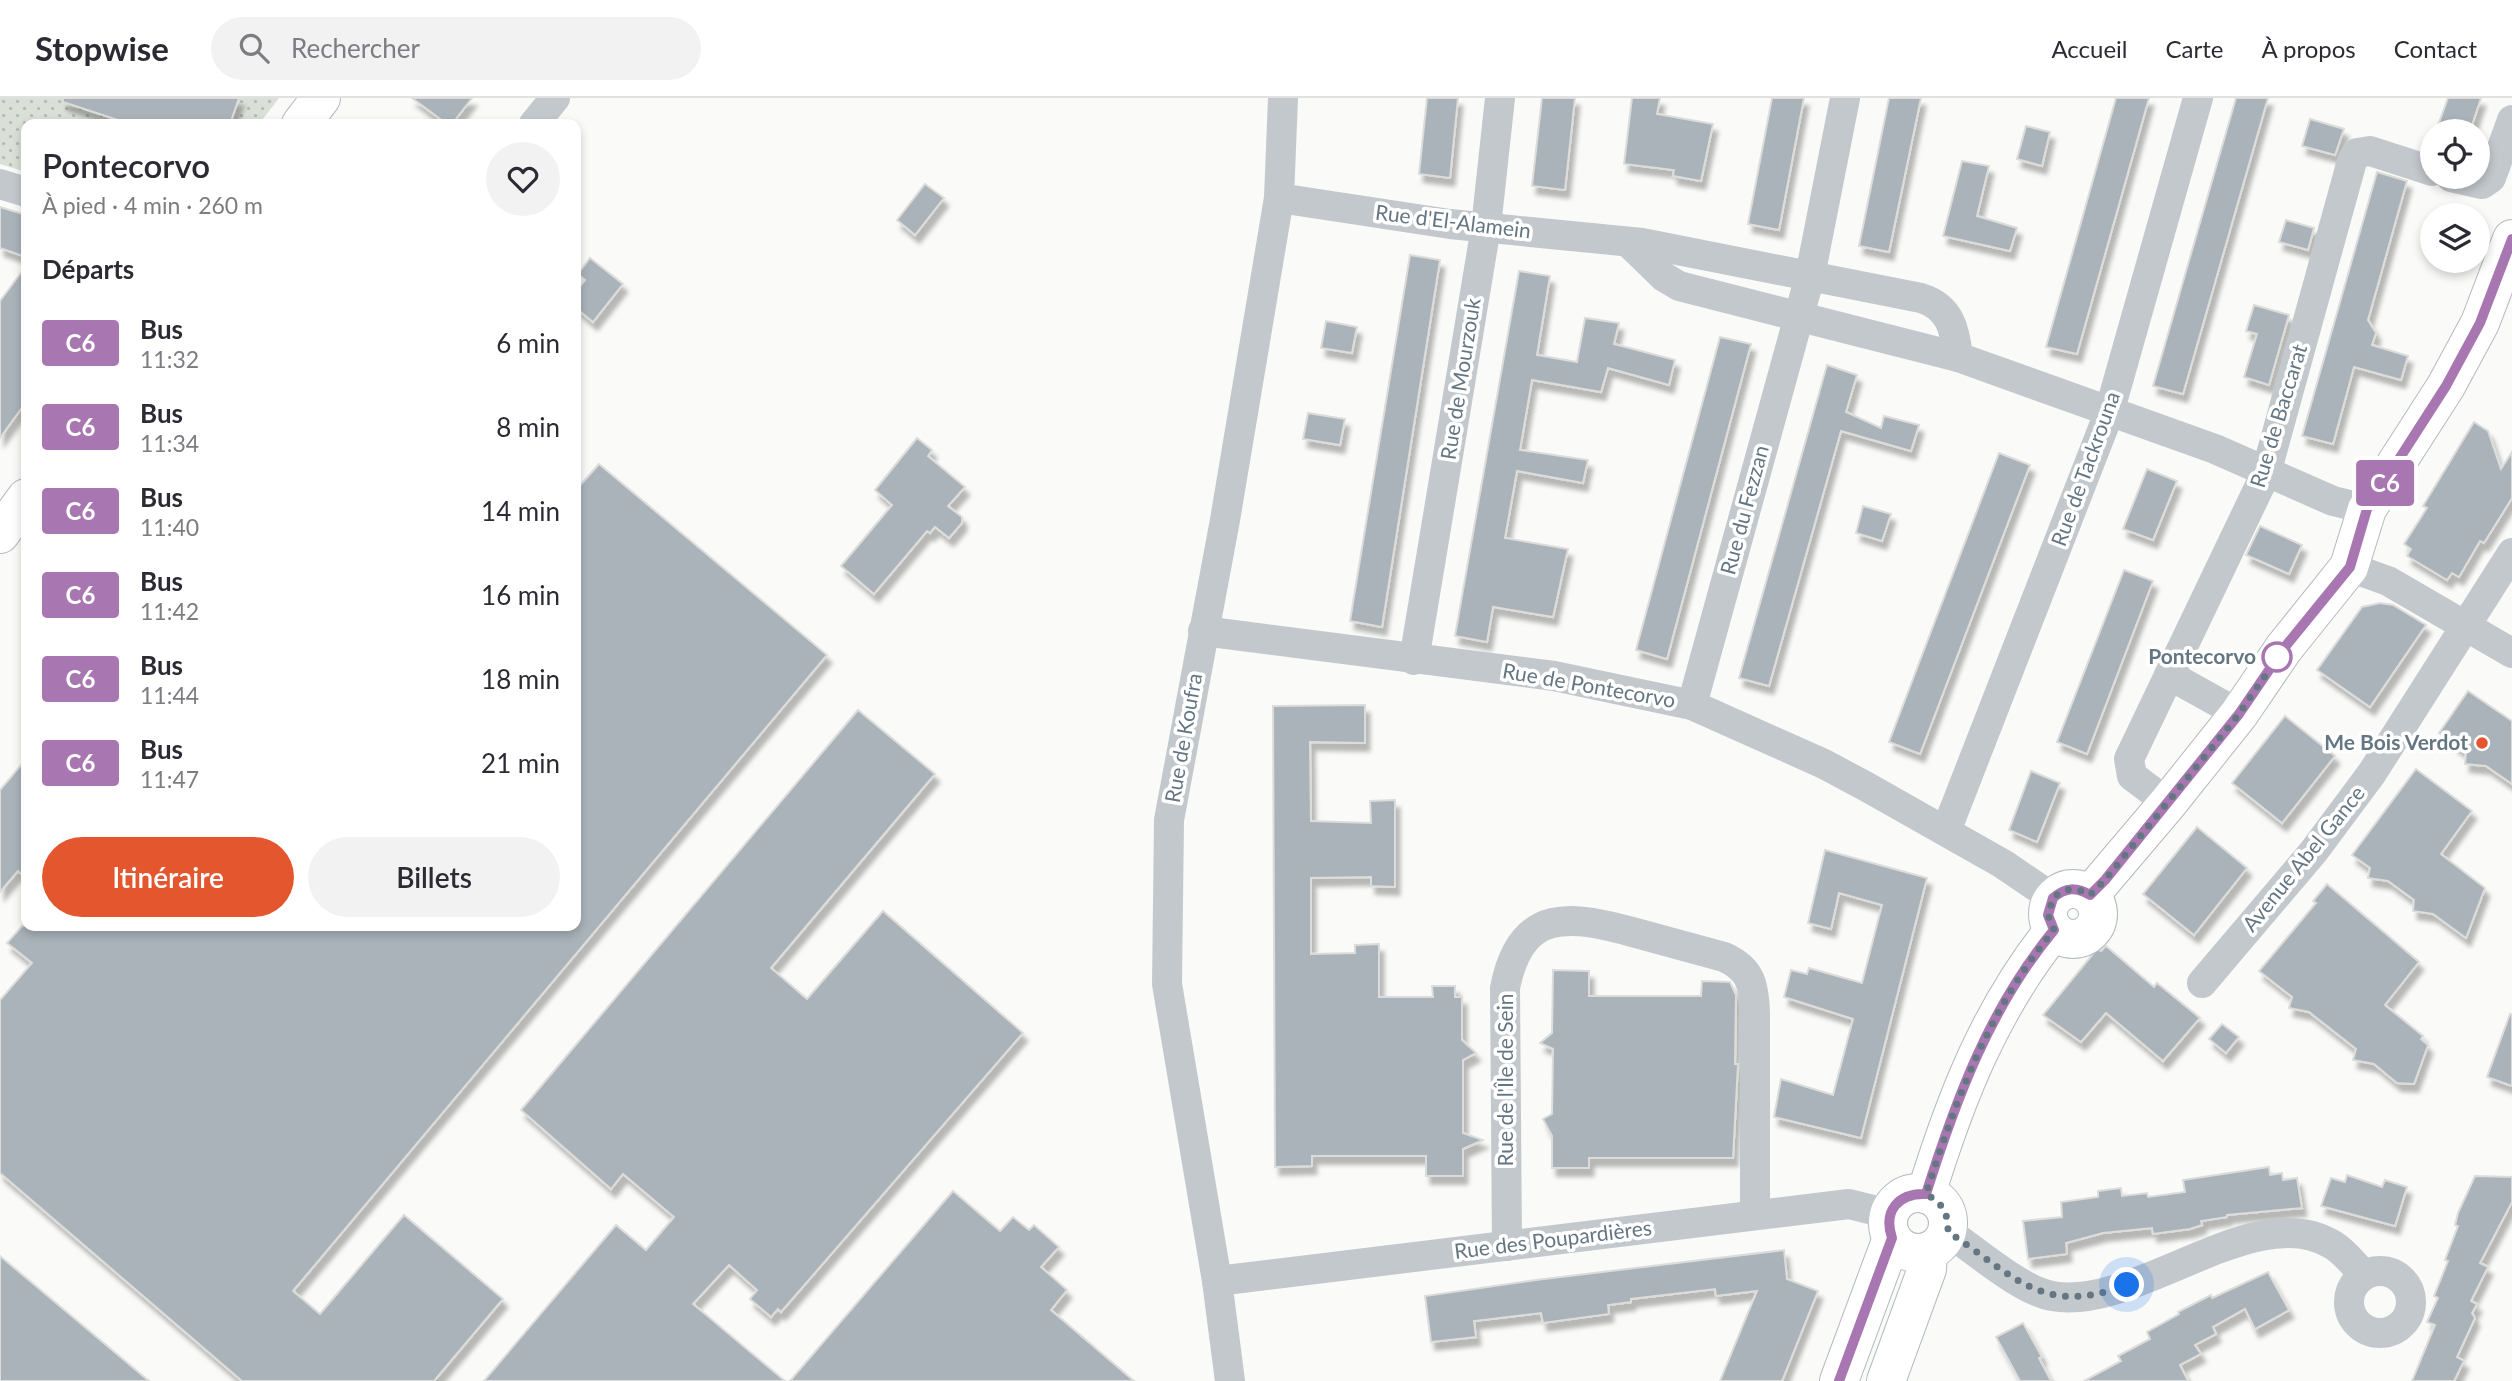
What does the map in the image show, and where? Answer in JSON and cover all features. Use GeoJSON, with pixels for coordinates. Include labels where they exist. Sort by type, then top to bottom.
{"type":"FeatureCollection","features":[{"type":"Feature","properties":{"kind":"street"},"geometry":{"type":"LineString","coordinates":[[305,119],[321,98]]}},
{"type":"Feature","properties":{"kind":"street"},"geometry":{"type":"LineString","coordinates":[[538,119],[555,98]]}},
{"type":"Feature","properties":{"kind":"street"},"geometry":{"type":"LineString","coordinates":[[1258,98],[1283,110]]}},
{"type":"Feature","properties":{"kind":"street","name":"Rue de Mourzouk"},"geometry":{"type":"LineString","coordinates":[[1414,660],[1486,228],[1500,98]]}},
{"type":"Feature","properties":{"kind":"street"},"geometry":{"type":"LineString","coordinates":[[1798,314],[1810,276],[1845,98]]}},
{"type":"Feature","properties":{"kind":"street","name":"Rue de Tackrouna"},"geometry":{"type":"LineString","coordinates":[[1947,831],[2109,413],[2197,98]]}},
{"type":"Feature","properties":{"kind":"street","name":"Rue de Koufra"},"geometry":{"type":"LineString","coordinates":[[1230,1381],[1217,1281],[1167,984],[1169,820],[1279,198],[1283,110]]}},
{"type":"Feature","properties":{"kind":"street"},"geometry":{"type":"LineString","coordinates":[[2490,179],[2512,120]]}},
{"type":"Feature","properties":{"kind":"street","name":"Rue de Baccarat"},"geometry":{"type":"LineString","coordinates":[[2168,803],[2132,776],[2129,759],[2266,473],[2349,170],[2357,153],[2362,151],[2420,168]]}},
{"type":"Feature","properties":{"kind":"street"},"geometry":{"type":"LineString","coordinates":[[0,184],[21,190]]}},
{"type":"Feature","properties":{"kind":"street","name":"Rue d'El-Alamein"},"geometry":{"type":"LineString","coordinates":[[1279,198],[1486,228],[1639,243],[1936,302],[1945,309],[1954,327],[1958,357]]}},
{"type":"Feature","properties":{"kind":"street"},"geometry":{"type":"LineString","coordinates":[[1926,1194],[1988,1028],[2002,1002],[2066,908],[2168,803],[2239,714],[2284,648],[2350,567],[2367,509],[2446,386],[2480,323],[2512,239]]}},
{"type":"Feature","properties":{"kind":"street"},"geometry":{"type":"LineString","coordinates":[[1639,243],[1664,277],[1679,286],[1798,314],[1958,357],[2215,449],[2333,502],[2367,509]]}},
{"type":"Feature","properties":{"kind":"street","name":"Rue du Fezzan"},"geometry":{"type":"LineString","coordinates":[[1692,705],[1798,314]]}},
{"type":"Feature","properties":{"kind":"street"},"geometry":{"type":"LineString","coordinates":[[0,534],[21,505]]}},
{"type":"Feature","properties":{"kind":"street","name":"Avenue Abel Gance"},"geometry":{"type":"LineString","coordinates":[[2202,983],[2314,852],[2379,763],[2512,553]]}},
{"type":"Feature","properties":{"kind":"street"},"geometry":{"type":"LineString","coordinates":[[2350,567],[2388,581],[2512,653]]}},
{"type":"Feature","properties":{"kind":"street","name":"Rue de Pontecorvo"},"geometry":{"type":"LineString","coordinates":[[1203,631],[1554,676],[1692,705],[1824,764],[1947,831],[2066,908]]}},
{"type":"Feature","properties":{"kind":"street"},"geometry":{"type":"LineString","coordinates":[[2169,675],[2239,714]]}},
{"type":"Feature","properties":{"kind":"street","name":"Rue de l'Île de Sein"},"geometry":{"type":"LineString","coordinates":[[1507,1246],[1505,988],[1516,951],[1527,936],[1542,925],[1558,920],[1590,920],[1724,957],[1748,973],[1754,987],[1755,1013],[1755,1214]]}},
{"type":"Feature","properties":{"kind":"street"},"geometry":{"type":"LineString","coordinates":[[1839,1381],[1898,1201],[1911,1193],[1926,1194],[1940,1202],[1948,1216],[1886,1381]]}},
{"type":"Feature","properties":{"kind":"street","name":"Rue des Poupardières"},"geometry":{"type":"LineString","coordinates":[[1217,1281],[1849,1204],[1890,1226]]}},
{"type":"Feature","properties":{"kind":"street"},"geometry":{"type":"LineString","coordinates":[[1890,1226],[1901,1249],[1915,1253],[1938,1242]]}},
{"type":"Feature","properties":{"kind":"street"},"geometry":{"type":"LineString","coordinates":[[1938,1242],[2037,1292],[2063,1298],[2103,1294],[2242,1241],[2274,1235],[2304,1235],[2333,1244],[2364,1275]]}},
{"type":"Feature","properties":{"kind":"shaded area"},"geometry":{"type":"Polygon","coordinates":[[[0,98],[279,98],[263,119],[21,119],[21,170],[0,164],[0,98]]]}},
{"type":"Feature","properties":{"kind":"building"},"geometry":{"type":"Polygon","coordinates":[[[63,98],[239,98],[232,119],[115,119],[63,102],[63,98]]]}},
{"type":"Feature","properties":{"kind":"building"},"geometry":{"type":"Polygon","coordinates":[[[412,98],[472,98],[456,119],[440,119],[412,98]]]}},
{"type":"Feature","properties":{"kind":"building"},"geometry":{"type":"Polygon","coordinates":[[[1427,98],[1458,98],[1450,178],[1419,174],[1427,98]]]}},
{"type":"Feature","properties":{"kind":"building"},"geometry":{"type":"Polygon","coordinates":[[[1542,98],[1575,98],[1565,190],[1532,186],[1542,98]]]}},
{"type":"Feature","properties":{"kind":"building"},"geometry":{"type":"Polygon","coordinates":[[[1632,98],[1660,98],[1657,114],[1713,124],[1701,181],[1673,176],[1674,170],[1624,164],[1632,98]]]}},
{"type":"Feature","properties":{"kind":"building"},"geometry":{"type":"Polygon","coordinates":[[[1772,98],[1804,98],[1779,230],[1748,224],[1772,98]]]}},
{"type":"Feature","properties":{"kind":"building"},"geometry":{"type":"Polygon","coordinates":[[[1889,98],[1921,98],[1889,252],[1859,246],[1889,98]]]}},
{"type":"Feature","properties":{"kind":"building"},"geometry":{"type":"Polygon","coordinates":[[[2116,98],[2149,98],[2077,354],[2046,347],[2116,98]]]}},
{"type":"Feature","properties":{"kind":"building"},"geometry":{"type":"Polygon","coordinates":[[[2236,98],[2268,98],[2183,394],[2153,386],[2236,98]]]}},
{"type":"Feature","properties":{"kind":"building"},"geometry":{"type":"Polygon","coordinates":[[[2448,98],[2481,98],[2474,119],[2440,119],[2448,98]]]}},
{"type":"Feature","properties":{"kind":"building"},"geometry":{"type":"Polygon","coordinates":[[[2310,119],[2344,129],[2335,155],[2302,146],[2310,119]]]}},
{"type":"Feature","properties":{"kind":"building"},"geometry":{"type":"Polygon","coordinates":[[[2026,126],[2050,132],[2042,166],[2017,159],[2026,126]]]}},
{"type":"Feature","properties":{"kind":"building"},"geometry":{"type":"Polygon","coordinates":[[[1962,161],[1989,166],[1977,216],[2017,228],[2010,251],[1943,236],[1962,161]]]}},
{"type":"Feature","properties":{"kind":"building"},"geometry":{"type":"Polygon","coordinates":[[[2377,172],[2407,181],[2368,320],[2376,333],[2372,345],[2408,356],[2401,380],[2354,367],[2333,444],[2302,436],[2377,172]]]}},
{"type":"Feature","properties":{"kind":"building"},"geometry":{"type":"Polygon","coordinates":[[[925,184],[944,198],[915,235],[897,220],[925,184]]]}},
{"type":"Feature","properties":{"kind":"building"},"geometry":{"type":"Polygon","coordinates":[[[0,207],[21,213],[21,255],[0,248],[0,207]]]}},
{"type":"Feature","properties":{"kind":"building"},"geometry":{"type":"Polygon","coordinates":[[[2286,220],[2314,228],[2308,250],[2279,242],[2286,220]]]}},
{"type":"Feature","properties":{"kind":"building"},"geometry":{"type":"Polygon","coordinates":[[[1410,255],[1440,260],[1382,627],[1350,621],[1410,255]]]}},
{"type":"Feature","properties":{"kind":"building"},"geometry":{"type":"Polygon","coordinates":[[[590,258],[623,284],[593,322],[581,312],[581,285],[585,280],[581,277],[581,270],[590,258]]]}},
{"type":"Feature","properties":{"kind":"building"},"geometry":{"type":"Polygon","coordinates":[[[1519,271],[1550,276],[1537,355],[1577,362],[1585,318],[1619,323],[1614,344],[1675,360],[1669,385],[1608,368],[1601,392],[1532,380],[1520,450],[1588,460],[1583,483],[1517,471],[1505,538],[1568,549],[1553,617],[1493,607],[1487,642],[1455,636],[1519,271]]]}},
{"type":"Feature","properties":{"kind":"building"},"geometry":{"type":"Polygon","coordinates":[[[21,273],[21,409],[0,438],[0,301],[21,273]]]}},
{"type":"Feature","properties":{"kind":"building"},"geometry":{"type":"Polygon","coordinates":[[[2254,305],[2289,315],[2269,385],[2244,377],[2257,334],[2246,331],[2254,305]]]}},
{"type":"Feature","properties":{"kind":"building"},"geometry":{"type":"Polygon","coordinates":[[[1326,321],[1357,327],[1352,353],[1321,348],[1326,321]]]}},
{"type":"Feature","properties":{"kind":"building"},"geometry":{"type":"Polygon","coordinates":[[[1720,337],[1751,344],[1667,659],[1636,650],[1720,337]]]}},
{"type":"Feature","properties":{"kind":"building"},"geometry":{"type":"Polygon","coordinates":[[[1827,365],[1857,375],[1846,412],[1881,428],[1884,416],[1919,425],[1911,451],[1841,431],[1769,686],[1739,678],[1827,365]]]}},
{"type":"Feature","properties":{"kind":"building"},"geometry":{"type":"Polygon","coordinates":[[[1308,413],[1345,419],[1340,445],[1303,439],[1308,413]]]}},
{"type":"Feature","properties":{"kind":"building"},"geometry":{"type":"Polygon","coordinates":[[[2474,422],[2488,431],[2501,469],[2512,452],[2512,498],[2484,543],[2480,541],[2459,577],[2452,573],[2447,580],[2407,556],[2411,549],[2404,544],[2427,508],[2423,506],[2474,422]]]}},
{"type":"Feature","properties":{"kind":"building"},"geometry":{"type":"Polygon","coordinates":[[[917,438],[932,450],[928,456],[965,487],[948,506],[962,517],[962,523],[949,538],[935,527],[930,533],[927,531],[874,594],[841,566],[892,505],[875,490],[917,438]]]}},
{"type":"Feature","properties":{"kind":"building"},"geometry":{"type":"Polygon","coordinates":[[[1999,453],[2030,465],[1920,754],[1889,742],[1999,453]]]}},
{"type":"Feature","properties":{"kind":"building"},"geometry":{"type":"Polygon","coordinates":[[[599,464],[827,655],[293,1291],[320,1314],[404,1215],[503,1299],[434,1381],[242,1381],[0,1173],[0,1000],[32,963],[7,943],[21,927],[21,931],[581,931],[581,484],[599,464]]]}},
{"type":"Feature","properties":{"kind":"building"},"geometry":{"type":"Polygon","coordinates":[[[2147,469],[2177,481],[2153,540],[2123,529],[2147,469]]]}},
{"type":"Feature","properties":{"kind":"building"},"geometry":{"type":"Polygon","coordinates":[[[1863,506],[1891,514],[1882,541],[1856,533],[1863,506]]]}},
{"type":"Feature","properties":{"kind":"building"},"geometry":{"type":"Polygon","coordinates":[[[2260,526],[2302,545],[2289,574],[2246,555],[2260,526]]]}},
{"type":"Feature","properties":{"kind":"building"},"geometry":{"type":"Polygon","coordinates":[[[2124,570],[2153,581],[2087,754],[2057,742],[2124,570]]]}},
{"type":"Feature","properties":{"kind":"building"},"geometry":{"type":"Polygon","coordinates":[[[2380,603],[2393,605],[2426,625],[2370,707],[2317,670],[2362,607],[2380,603]]]}},
{"type":"Feature","properties":{"kind":"building","name":"Me Bois Verdot"},"geometry":{"type":"Polygon","coordinates":[[[2468,691],[2512,721],[2512,784],[2486,766],[2465,764],[2466,753],[2439,733],[2468,691]]]}},
{"type":"Feature","properties":{"kind":"building"},"geometry":{"type":"Polygon","coordinates":[[[1365,705],[1365,743],[1310,742],[1311,821],[1371,823],[1370,801],[1395,800],[1395,887],[1371,886],[1371,877],[1311,878],[1311,954],[1355,953],[1355,945],[1379,944],[1379,997],[1433,997],[1432,986],[1455,986],[1455,997],[1462,997],[1462,1040],[1476,1053],[1463,1060],[1463,1133],[1483,1140],[1463,1149],[1463,1176],[1426,1176],[1426,1156],[1312,1156],[1312,1166],[1275,1167],[1273,706],[1365,705]]]}},
{"type":"Feature","properties":{"kind":"building"},"geometry":{"type":"Polygon","coordinates":[[[858,710],[935,774],[771,968],[807,999],[883,911],[1023,1033],[781,1312],[778,1309],[771,1317],[750,1299],[757,1290],[729,1265],[693,1304],[785,1381],[484,1381],[616,1225],[646,1250],[674,1217],[623,1174],[611,1189],[521,1110],[858,710]]]}},
{"type":"Feature","properties":{"kind":"building"},"geometry":{"type":"Polygon","coordinates":[[[2285,716],[2335,756],[2282,823],[2232,783],[2285,716]]]}},
{"type":"Feature","properties":{"kind":"building"},"geometry":{"type":"Polygon","coordinates":[[[21,765],[21,874],[18,871],[0,892],[0,790],[21,765]]]}},
{"type":"Feature","properties":{"kind":"building"},"geometry":{"type":"Polygon","coordinates":[[[2416,769],[2472,811],[2441,854],[2485,888],[2466,938],[2433,914],[2413,911],[2414,900],[2388,881],[2368,878],[2370,868],[2352,855],[2416,769]]]}},
{"type":"Feature","properties":{"kind":"building"},"geometry":{"type":"Polygon","coordinates":[[[2031,771],[2060,783],[2037,842],[2009,830],[2031,771]]]}},
{"type":"Feature","properties":{"kind":"building"},"geometry":{"type":"Polygon","coordinates":[[[2197,827],[2247,868],[2194,935],[2143,894],[2197,827]]]}},
{"type":"Feature","properties":{"kind":"building"},"geometry":{"type":"Polygon","coordinates":[[[1825,850],[1927,878],[1861,1138],[1774,1117],[1781,1079],[1833,1095],[1853,1019],[1784,997],[1791,970],[1807,974],[1809,968],[1862,983],[1882,905],[1839,893],[1831,929],[1808,923],[1825,850]]]}},
{"type":"Feature","properties":{"kind":"building"},"geometry":{"type":"Polygon","coordinates":[[[2327,884],[2419,962],[2385,1005],[2423,1036],[2421,1039],[2428,1045],[2414,1084],[2397,1083],[2374,1064],[2353,1060],[2356,1049],[2309,1012],[2289,1008],[2292,997],[2259,971],[2316,903],[2313,901],[2327,884]]]}},
{"type":"Feature","properties":{"kind":"building"},"geometry":{"type":"Polygon","coordinates":[[[2106,946],[2154,987],[2157,983],[2200,1018],[2163,1061],[2106,1013],[2081,1042],[2043,1015],[2097,949],[2101,951],[2106,946]]]}},
{"type":"Feature","properties":{"kind":"building"},"geometry":{"type":"Polygon","coordinates":[[[1553,970],[1589,971],[1589,996],[1701,996],[1702,981],[1730,982],[1736,995],[1735,1064],[1738,1064],[1733,1158],[1589,1158],[1589,1168],[1552,1168],[1552,1136],[1543,1119],[1552,1114],[1553,1049],[1540,1043],[1552,1033],[1553,970]]]}},
{"type":"Feature","properties":{"kind":"building"},"geometry":{"type":"Polygon","coordinates":[[[2510,1014],[2512,1015],[2512,1086],[2487,1077],[2510,1014]]]}},
{"type":"Feature","properties":{"kind":"building"},"geometry":{"type":"Polygon","coordinates":[[[2222,1024],[2239,1037],[2226,1053],[2209,1039],[2222,1024]]]}},
{"type":"Feature","properties":{"kind":"building"},"geometry":{"type":"Polygon","coordinates":[[[2269,1167],[2270,1175],[2282,1173],[2283,1180],[2297,1178],[2302,1208],[2227,1215],[2201,1221],[2202,1225],[2190,1229],[2153,1234],[2152,1228],[2103,1233],[2066,1243],[2067,1254],[2028,1259],[2023,1221],[2062,1217],[2061,1202],[2098,1197],[2098,1191],[2121,1188],[2122,1196],[2147,1193],[2148,1197],[2185,1192],[2183,1180],[2269,1167]]]}},
{"type":"Feature","properties":{"kind":"building"},"geometry":{"type":"Polygon","coordinates":[[[2347,1175],[2382,1187],[2385,1180],[2407,1187],[2395,1226],[2321,1206],[2331,1178],[2345,1182],[2347,1175]]]}},
{"type":"Feature","properties":{"kind":"building"},"geometry":{"type":"Polygon","coordinates":[[[2475,1176],[2512,1177],[2512,1202],[2480,1263],[2488,1267],[2471,1301],[2477,1304],[2472,1313],[2475,1318],[2457,1357],[2464,1361],[2454,1381],[2412,1381],[2435,1325],[2427,1322],[2438,1298],[2434,1296],[2448,1261],[2445,1260],[2458,1226],[2455,1225],[2458,1213],[2475,1176]]]}},
{"type":"Feature","properties":{"kind":"building"},"geometry":{"type":"Polygon","coordinates":[[[953,1191],[1000,1231],[1013,1217],[1029,1230],[1034,1225],[1059,1247],[1041,1267],[1067,1290],[1051,1310],[1134,1381],[790,1381],[953,1191]]]}},
{"type":"Feature","properties":{"kind":"building"},"geometry":{"type":"Polygon","coordinates":[[[1784,1250],[1787,1279],[1818,1291],[1782,1381],[1720,1381],[1757,1291],[1716,1296],[1715,1289],[1631,1299],[1631,1302],[1608,1305],[1609,1314],[1543,1323],[1541,1313],[1474,1321],[1476,1337],[1431,1342],[1425,1296],[1784,1250]]]}},
{"type":"Feature","properties":{"kind":"building"},"geometry":{"type":"Polygon","coordinates":[[[0,1256],[149,1381],[0,1381],[0,1256]]]}},
{"type":"Feature","properties":{"kind":"building"},"geometry":{"type":"Polygon","coordinates":[[[2268,1272],[2289,1310],[2255,1329],[2245,1309],[2213,1327],[2216,1334],[2195,1345],[2201,1354],[2180,1365],[2188,1381],[2084,1381],[2121,1361],[2118,1356],[2150,1339],[2147,1332],[2179,1314],[2178,1312],[2211,1295],[2212,1298],[2268,1272]]]}},
{"type":"Feature","properties":{"kind":"building"},"geometry":{"type":"Polygon","coordinates":[[[2023,1323],[2042,1357],[2039,1358],[2051,1381],[2020,1381],[1996,1337],[2023,1323]]]}},
{"type":"Feature","properties":{"kind":"bus line","name":"C6"},"geometry":{"type":"LineString","coordinates":[[1839,1381],[1892,1238],[1888,1226],[1889,1214],[1898,1201],[1911,1193],[1926,1194],[1988,1028],[2002,1002],[2054,930],[2048,915],[2053,898],[2068,889],[2080,889],[2090,895],[2105,880],[2239,714],[2284,648],[2350,567],[2367,509],[2446,386],[2480,323],[2512,239]]}},
{"type":"Feature","properties":{"kind":"place","name":"Pontecorvo"},"geometry":{"type":"Point","coordinates":[2277,657]}},
{"type":"Feature","properties":{"kind":"place","name":"Me Bois Verdot"},"geometry":{"type":"Point","coordinates":[2482,743]}},
{"type":"Feature","properties":{"kind":"route"},"geometry":{"type":"LineString","coordinates":[[2127,1285],[2088,1297],[2049,1296],[2037,1292],[1948,1232],[1948,1216],[1940,1202],[1926,1194],[1988,1028],[2002,1002],[2054,930],[2048,915],[2053,898],[2068,889],[2080,889],[2090,895],[2105,880],[2239,714],[2284,648],[2277,657]]}}]}
